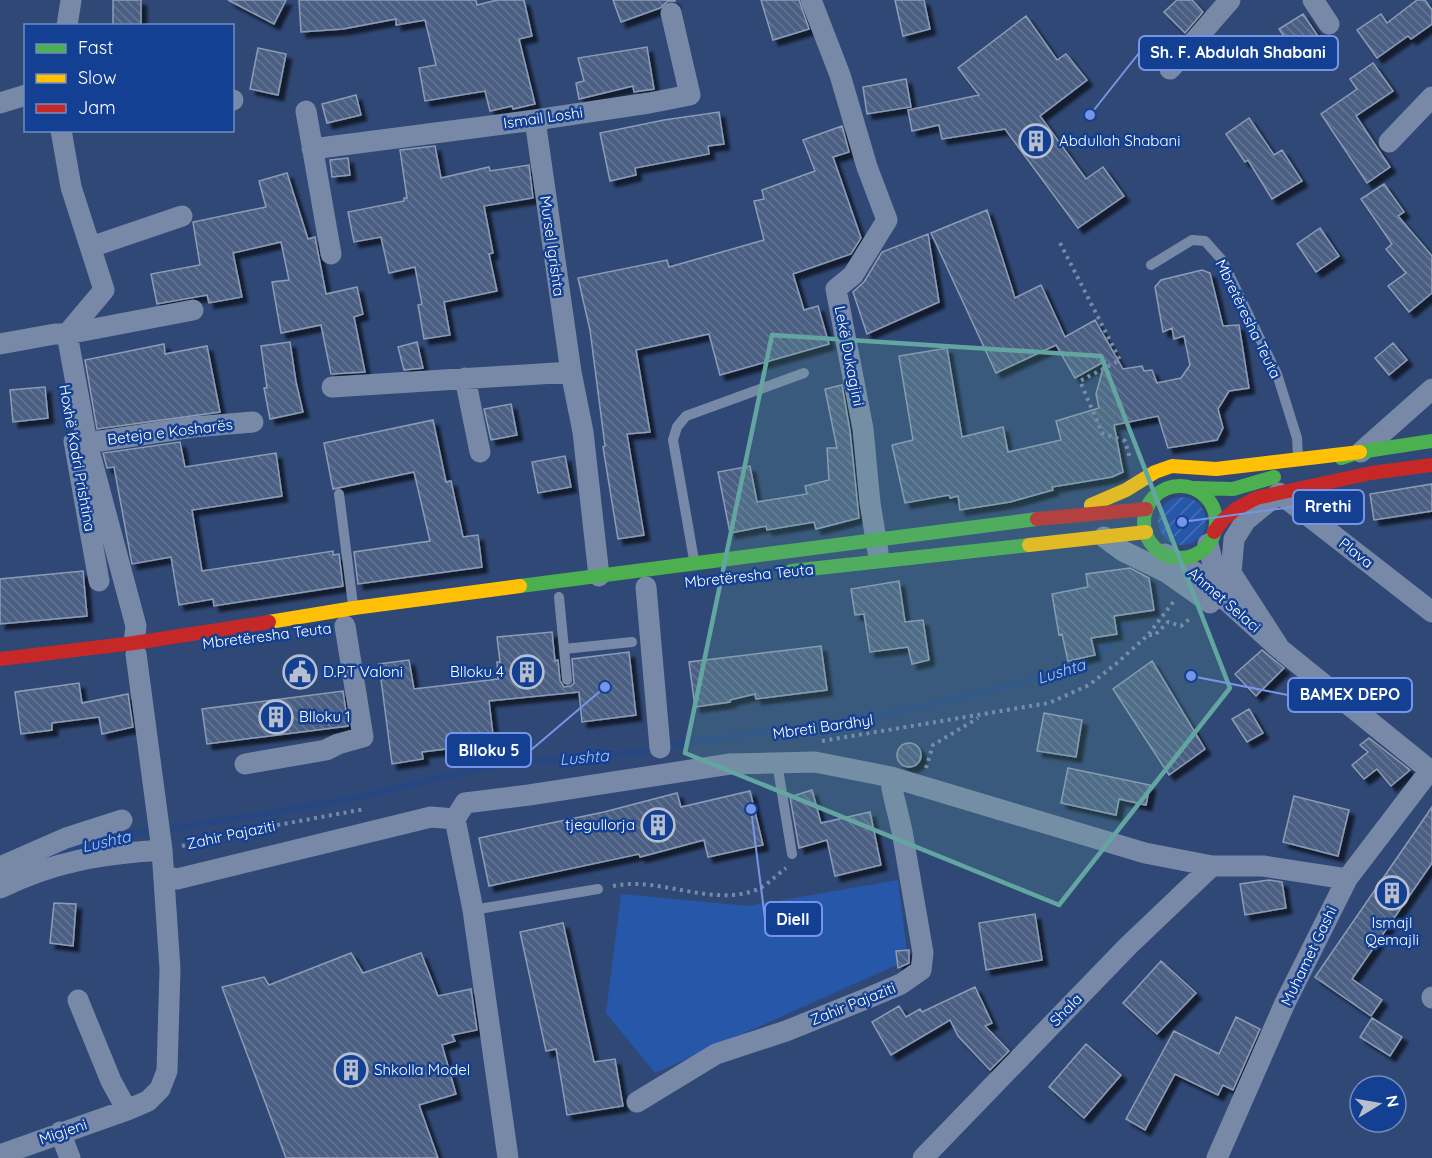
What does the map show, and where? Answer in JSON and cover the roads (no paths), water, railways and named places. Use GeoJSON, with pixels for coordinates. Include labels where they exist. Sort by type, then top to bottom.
{"type":"FeatureCollection","features":[{"type":"Feature","properties":{"kind":"main road"},"geometry":{"type":"LineString","coordinates":[[1072,515],[1126,490],[1155,472],[1172,466],[1191,465],[1216,469],[1432,441]]}},
{"type":"Feature","properties":{"kind":"main road"},"geometry":{"type":"LineString","coordinates":[[1360,452],[1233,489],[1171,487],[1152,499],[1146,509],[1144,521],[1146,532],[1150,541],[1165,554],[1174,557],[1192,555],[1211,538],[1223,520],[1236,509],[1256,498],[1371,473],[1432,465]]}},
{"type":"Feature","properties":{"kind":"main road"},"geometry":{"type":"LineString","coordinates":[[1194,488],[1210,501],[1216,521],[1211,538]]}},
{"type":"Feature","properties":{"kind":"main road","name":"Mbretëresha Teuta"},"geometry":{"type":"LineString","coordinates":[[34,669],[135,648],[347,622],[599,576],[876,539],[1072,515],[1146,509]]}},
{"type":"Feature","properties":{"kind":"main road","name":"Mbretëresha Teuta"},"geometry":{"type":"LineString","coordinates":[[775,573],[1146,532]]}},
{"type":"Feature","properties":{"kind":"main road","name":"Mbretëresha Teuta"},"geometry":{"type":"LineString","coordinates":[[0,659],[290,632]]}},
{"type":"Feature","properties":{"kind":"street"},"geometry":{"type":"LineString","coordinates":[[67,24],[71,0]]}},
{"type":"Feature","properties":{"kind":"street","name":"Lekë Dukagjini"},"geometry":{"type":"LineString","coordinates":[[811,0],[840,75],[867,166],[887,220],[853,275],[836,289],[863,429],[870,503],[880,561]]}},
{"type":"Feature","properties":{"kind":"street"},"geometry":{"type":"LineString","coordinates":[[1170,69],[1230,0]]}},
{"type":"Feature","properties":{"kind":"street"},"geometry":{"type":"LineString","coordinates":[[1313,0],[1329,24]]}},
{"type":"Feature","properties":{"kind":"street","name":"Ismail Loshi"},"geometry":{"type":"LineString","coordinates":[[312,149],[535,120],[690,95],[671,13]]}},
{"type":"Feature","properties":{"kind":"street"},"geometry":{"type":"LineString","coordinates":[[0,103],[24,96]]}},
{"type":"Feature","properties":{"kind":"street"},"geometry":{"type":"LineString","coordinates":[[1389,142],[1432,97]]}},
{"type":"Feature","properties":{"kind":"street"},"geometry":{"type":"LineString","coordinates":[[306,111],[331,254]]}},
{"type":"Feature","properties":{"kind":"street","name":"Mursel Igrishta"},"geometry":{"type":"LineString","coordinates":[[535,120],[571,372],[583,432],[599,576]]}},
{"type":"Feature","properties":{"kind":"street"},"geometry":{"type":"LineString","coordinates":[[61,132],[70,187],[104,290],[61,334]]}},
{"type":"Feature","properties":{"kind":"street"},"geometry":{"type":"LineString","coordinates":[[91,247],[182,216]]}},
{"type":"Feature","properties":{"kind":"street"},"geometry":{"type":"LineString","coordinates":[[0,344],[193,310]]}},
{"type":"Feature","properties":{"kind":"street","name":"Beteja e Kosharës"},"geometry":{"type":"LineString","coordinates":[[61,334],[87,443],[136,626],[135,648],[162,845],[170,969],[167,1071],[160,1089]]}},
{"type":"Feature","properties":{"kind":"street","name":"Hoxhë Kadri Prishtina"},"geometry":{"type":"LineString","coordinates":[[61,334],[99,581]]}},
{"type":"Feature","properties":{"kind":"street"},"geometry":{"type":"LineString","coordinates":[[332,387],[571,372]]}},
{"type":"Feature","properties":{"kind":"street"},"geometry":{"type":"LineString","coordinates":[[465,378],[480,452]]}},
{"type":"Feature","properties":{"kind":"street"},"geometry":{"type":"LineString","coordinates":[[1360,452],[1432,389]]}},
{"type":"Feature","properties":{"kind":"street","name":"Beteja e Kosharës"},"geometry":{"type":"LineString","coordinates":[[87,443],[193,427],[253,422]]}},
{"type":"Feature","properties":{"kind":"street"},"geometry":{"type":"LineString","coordinates":[[1279,493],[1246,520],[1234,539],[1231,573],[1280,649]]}},
{"type":"Feature","properties":{"kind":"street","name":"Plava"},"geometry":{"type":"LineString","coordinates":[[1279,493],[1432,612]]}},
{"type":"Feature","properties":{"kind":"street"},"geometry":{"type":"LineString","coordinates":[[1104,537],[1123,551],[1152,564],[1186,585],[1212,606],[1280,649]]}},
{"type":"Feature","properties":{"kind":"street","name":"Ahmet Selaci"},"geometry":{"type":"LineString","coordinates":[[1211,538],[1215,572],[1280,649]]}},
{"type":"Feature","properties":{"kind":"street","name":"Ahmet Selaci"},"geometry":{"type":"LineString","coordinates":[[1165,554],[1196,573],[1280,649],[1431,771]]}},
{"type":"Feature","properties":{"kind":"street"},"geometry":{"type":"LineString","coordinates":[[646,587],[660,748]]}},
{"type":"Feature","properties":{"kind":"street"},"geometry":{"type":"LineString","coordinates":[[245,764],[326,750],[363,737],[347,622]]}},
{"type":"Feature","properties":{"kind":"street"},"geometry":{"type":"LineString","coordinates":[[508,1158],[473,910],[455,819],[465,802],[529,795],[730,764],[815,762],[891,777],[1145,853],[1212,866],[1263,866],[1347,879]]}},
{"type":"Feature","properties":{"kind":"street","name":"Muhamet Gashi"},"geometry":{"type":"LineString","coordinates":[[1217,1158],[1285,1003],[1347,879],[1431,771]]}},
{"type":"Feature","properties":{"kind":"street","name":"Zahir Pajaziti"},"geometry":{"type":"LineString","coordinates":[[638,1102],[716,1054],[786,1031],[868,998],[901,984],[921,970],[924,953],[891,777]]}},
{"type":"Feature","properties":{"kind":"street"},"geometry":{"type":"LineString","coordinates":[[164,876],[177,879],[431,817],[455,819]]}},
{"type":"Feature","properties":{"kind":"street"},"geometry":{"type":"LineString","coordinates":[[0,867],[66,838],[122,820]]}},
{"type":"Feature","properties":{"kind":"street"},"geometry":{"type":"LineString","coordinates":[[0,888],[74,860],[162,845]]}},
{"type":"Feature","properties":{"kind":"street","name":"Shala"},"geometry":{"type":"LineString","coordinates":[[923,1158],[1128,946],[1212,866]]}},
{"type":"Feature","properties":{"kind":"street"},"geometry":{"type":"LineString","coordinates":[[78,1000],[111,1081],[127,1110]]}},
{"type":"Feature","properties":{"kind":"street","name":"Migjeni"},"geometry":{"type":"LineString","coordinates":[[0,1155],[127,1110],[148,1101],[160,1089]]}},
{"type":"Feature","properties":{"kind":"street"},"geometry":{"type":"LineString","coordinates":[[60,1132],[69,1158]]}},
{"type":"Feature","properties":{"kind":"lane","name":"Mbretëresha Teuta"},"geometry":{"type":"LineString","coordinates":[[1151,265],[1192,240],[1205,241],[1222,260],[1277,374],[1297,438],[1298,459]]}},
{"type":"Feature","properties":{"kind":"lane"},"geometry":{"type":"LineString","coordinates":[[695,563],[673,440],[677,427],[686,416],[804,373]]}},
{"type":"Feature","properties":{"kind":"lane"},"geometry":{"type":"LineString","coordinates":[[339,494],[347,622]]}},
{"type":"Feature","properties":{"kind":"lane"},"geometry":{"type":"LineString","coordinates":[[558,597],[567,681]]}},
{"type":"Feature","properties":{"kind":"lane"},"geometry":{"type":"LineString","coordinates":[[564,649],[632,642]]}},
{"type":"Feature","properties":{"kind":"lane"},"geometry":{"type":"LineString","coordinates":[[777,763],[792,854]]}},
{"type":"Feature","properties":{"kind":"lane"},"geometry":{"type":"LineString","coordinates":[[473,910],[598,889]]}},
{"type":"Feature","properties":{"kind":"waterway","name":"Lushta"},"geometry":{"type":"LineString","coordinates":[[53,857],[109,838],[278,812],[368,795],[463,772],[522,762],[639,752],[682,743],[831,724],[887,714],[1078,669],[1095,659],[1123,628]]}},
{"type":"Feature","properties":{"kind":"place","name":"Sh. F. Abdulah Shabani"},"geometry":{"type":"Point","coordinates":[1090,115]}},
{"type":"Feature","properties":{"kind":"place","name":"Abdullah Shabani"},"geometry":{"type":"Point","coordinates":[1036,141]}},
{"type":"Feature","properties":{"kind":"place","name":"Rrethi"},"geometry":{"type":"Point","coordinates":[1182,522]}},
{"type":"Feature","properties":{"kind":"place","name":"D.P.T Valoni"},"geometry":{"type":"Point","coordinates":[300,672]}},
{"type":"Feature","properties":{"kind":"place","name":"Blloku 4"},"geometry":{"type":"Point","coordinates":[527,672]}},
{"type":"Feature","properties":{"kind":"place","name":"BAMEX DEPO"},"geometry":{"type":"Point","coordinates":[1191,676]}},
{"type":"Feature","properties":{"kind":"place","name":"Blloku 5"},"geometry":{"type":"Point","coordinates":[605,687]}},
{"type":"Feature","properties":{"kind":"place","name":"Blloku 1"},"geometry":{"type":"Point","coordinates":[276,717]}},
{"type":"Feature","properties":{"kind":"place","name":"Diell"},"geometry":{"type":"Point","coordinates":[751,809]}},
{"type":"Feature","properties":{"kind":"place","name":"tjegullorja"},"geometry":{"type":"Point","coordinates":[658,825]}},
{"type":"Feature","properties":{"kind":"place","name":"Ismajl Qemajli"},"geometry":{"type":"Point","coordinates":[1392,893]}},
{"type":"Feature","properties":{"kind":"place","name":"Shkolla Model"},"geometry":{"type":"Point","coordinates":[351,1070]}}]}
